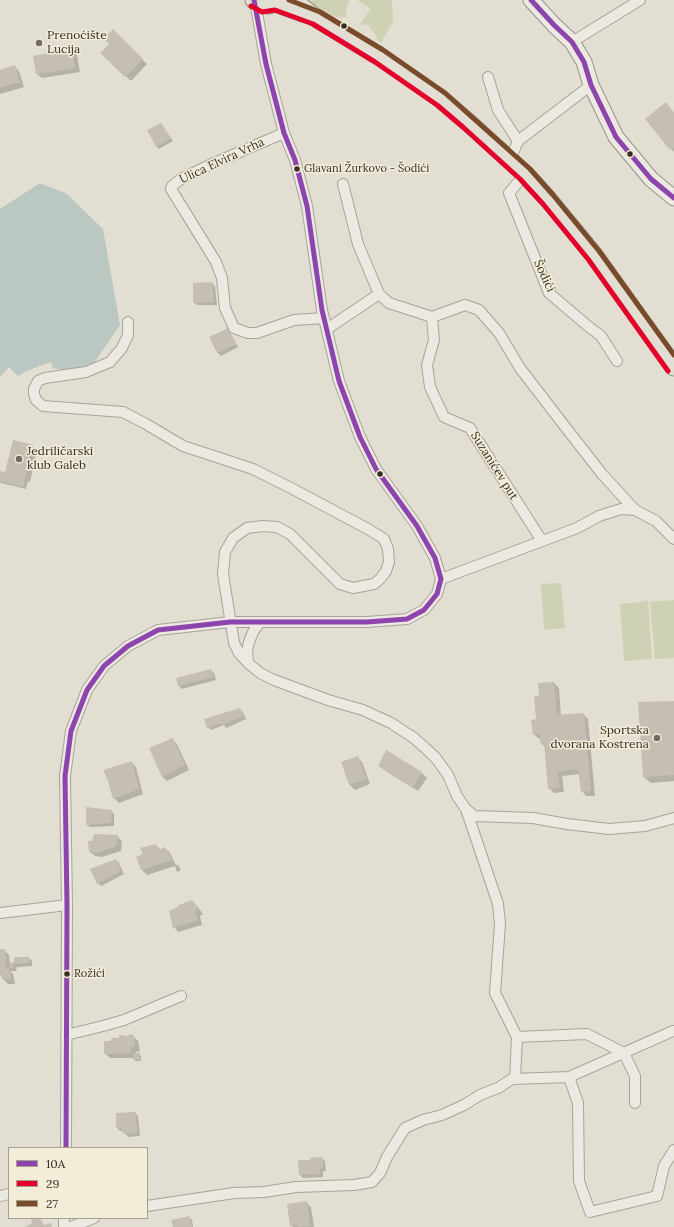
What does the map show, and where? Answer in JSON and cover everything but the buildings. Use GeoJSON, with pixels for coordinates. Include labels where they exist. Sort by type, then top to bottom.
{"type":"FeatureCollection","features":[{"type":"Feature","properties":{"kind":"main road"},"geometry":{"type":"LineString","coordinates":[[254,0],[263,5],[276,3],[316,18]]}},
{"type":"Feature","properties":{"kind":"main road"},"geometry":{"type":"LineString","coordinates":[[293,0],[316,18],[379,56],[441,99],[525,174],[548,199],[594,255],[674,367]]}},
{"type":"Feature","properties":{"kind":"street"},"geometry":{"type":"LineString","coordinates":[[66,1147],[67,905],[65,776],[71,731],[87,690],[104,666],[128,646],[158,630],[230,622],[367,622],[407,619],[424,610],[437,594],[441,579],[435,558],[417,526],[376,468],[360,437],[339,381],[324,318],[307,206],[295,160],[284,133],[266,64],[254,0]]}},
{"type":"Feature","properties":{"kind":"street"},"geometry":{"type":"LineString","coordinates":[[572,42],[640,0]]}},
{"type":"Feature","properties":{"kind":"street"},"geometry":{"type":"LineString","coordinates":[[537,2],[554,25],[572,42],[584,62],[590,85],[616,137],[651,179],[674,198]]}},
{"type":"Feature","properties":{"kind":"street"},"geometry":{"type":"LineString","coordinates":[[261,32],[264,16],[276,3]]}},
{"type":"Feature","properties":{"kind":"street"},"geometry":{"type":"LineString","coordinates":[[488,77],[498,110],[518,141]]}},
{"type":"Feature","properties":{"kind":"street"},"geometry":{"type":"LineString","coordinates":[[510,160],[518,141],[590,85]]}},
{"type":"Feature","properties":{"kind":"street","name":"Ulica Elvira Vrha"},"geometry":{"type":"LineString","coordinates":[[284,133],[181,179],[172,186],[171,189],[216,262],[222,278],[225,308],[234,328],[248,333],[258,333],[294,320],[324,318]]}},
{"type":"Feature","properties":{"kind":"street","name":"Šodići"},"geometry":{"type":"LineString","coordinates":[[525,174],[509,193],[549,293],[588,327],[601,336],[617,361]]}},
{"type":"Feature","properties":{"kind":"street"},"geometry":{"type":"LineString","coordinates":[[343,184],[358,244],[379,294],[389,304],[432,317],[465,305],[479,310],[499,333],[520,368],[602,474],[635,510],[656,521],[674,539]]}},
{"type":"Feature","properties":{"kind":"street"},"geometry":{"type":"LineString","coordinates":[[327,329],[379,294]]}},
{"type":"Feature","properties":{"kind":"street","name":"Suzanićev put"},"geometry":{"type":"LineString","coordinates":[[432,317],[434,340],[427,365],[430,387],[444,417],[470,428],[542,541]]}},
{"type":"Feature","properties":{"kind":"street"},"geometry":{"type":"LineString","coordinates":[[128,322],[128,335],[122,348],[110,362],[86,372],[45,378],[38,381],[34,389],[36,400],[43,406],[123,412],[183,446],[253,469],[283,484],[368,529],[384,539],[388,549],[389,562],[386,571],[380,579],[374,584],[353,588],[340,584],[290,534],[277,527],[263,526],[247,528],[233,538],[225,552],[223,574],[234,643],[239,653],[248,663],[260,673],[274,680],[328,700],[363,710],[391,723],[414,738],[435,757],[448,775],[457,796],[465,808],[474,816],[533,818],[609,829],[645,826],[674,818]]}},
{"type":"Feature","properties":{"kind":"street"},"geometry":{"type":"LineString","coordinates":[[441,579],[577,528],[599,516],[621,509],[635,510]]}},
{"type":"Feature","properties":{"kind":"street"},"geometry":{"type":"LineString","coordinates":[[248,663],[247,651],[253,632],[260,622]]}},
{"type":"Feature","properties":{"kind":"street"},"geometry":{"type":"LineString","coordinates":[[465,808],[498,904],[500,924],[495,993],[518,1037],[515,1079]]}},
{"type":"Feature","properties":{"kind":"street"},"geometry":{"type":"LineString","coordinates":[[0,913],[67,905]]}},
{"type":"Feature","properties":{"kind":"street"},"geometry":{"type":"LineString","coordinates":[[66,1035],[124,1020],[181,996]]}},
{"type":"Feature","properties":{"kind":"street"},"geometry":{"type":"LineString","coordinates":[[148,1206],[234,1193],[264,1192],[296,1187],[354,1185],[372,1182],[380,1173],[387,1157],[405,1128],[423,1120],[442,1115],[464,1105],[480,1095],[498,1088],[512,1079],[569,1077],[673,1031]]}},
{"type":"Feature","properties":{"kind":"street"},"geometry":{"type":"LineString","coordinates":[[518,1037],[587,1034],[624,1053],[634,1076],[635,1103]]}},
{"type":"Feature","properties":{"kind":"street"},"geometry":{"type":"LineString","coordinates":[[569,1077],[578,1103],[579,1180],[590,1212],[658,1196],[664,1166],[674,1150]]}},
{"type":"Feature","properties":{"kind":"street"},"geometry":{"type":"LineString","coordinates":[[71,1227],[91,1219]]}},
{"type":"Feature","properties":{"kind":"green space"},"geometry":{"type":"Polygon","coordinates":[[[310,0],[351,0],[347,4],[346,17],[341,18],[323,14],[310,4],[310,0]]]}},
{"type":"Feature","properties":{"kind":"green space"},"geometry":{"type":"Polygon","coordinates":[[[357,0],[392,0],[393,22],[381,43],[368,25],[360,24],[371,9],[357,0]]]}},
{"type":"Feature","properties":{"kind":"green space"},"geometry":{"type":"Polygon","coordinates":[[[561,583],[565,628],[544,630],[541,584],[561,583]]]}},
{"type":"Feature","properties":{"kind":"green space"},"geometry":{"type":"Polygon","coordinates":[[[674,600],[674,658],[655,659],[650,602],[674,600]]]}},
{"type":"Feature","properties":{"kind":"green space"},"geometry":{"type":"Polygon","coordinates":[[[648,601],[652,659],[624,661],[620,604],[648,601]]]}},
{"type":"Feature","properties":{"kind":"shaded area"},"geometry":{"type":"Polygon","coordinates":[[[40,183],[67,194],[103,229],[120,325],[94,363],[66,371],[53,368],[51,362],[26,371],[18,376],[9,367],[0,377],[0,209],[40,183]]]}},
{"type":"Feature","properties":{"kind":"transit line","name":"10A"},"geometry":{"type":"LineString","coordinates":[[66,1147],[67,905],[65,776],[71,731],[87,690],[104,666],[128,646],[158,630],[230,622],[367,622],[407,619],[424,610],[437,594],[441,579],[435,558],[417,526],[376,469],[360,437],[339,381],[322,310],[307,206],[295,160],[284,133],[266,64],[254,0]]}},
{"type":"Feature","properties":{"kind":"transit line","name":"27"},"geometry":{"type":"LineString","coordinates":[[289,0],[320,12],[383,50],[445,93],[530,169],[599,251],[674,355]]}},
{"type":"Feature","properties":{"kind":"transit line","name":"10A"},"geometry":{"type":"LineString","coordinates":[[531,0],[572,42],[584,62],[591,85],[616,137],[651,179],[674,198]]}},
{"type":"Feature","properties":{"kind":"transit line","name":"29"},"geometry":{"type":"LineString","coordinates":[[251,6],[262,12],[275,10],[313,24],[375,62],[437,105],[464,128],[520,179],[543,204],[588,259],[668,371]]}},
{"type":"Feature","properties":{"kind":"place","name":"Prenoćište Lucija"},"geometry":{"type":"Point","coordinates":[39,43]}},
{"type":"Feature","properties":{"kind":"place","name":"Glavani Žurkovo - Šodići"},"geometry":{"type":"Point","coordinates":[297,169]}},
{"type":"Feature","properties":{"kind":"place","name":"Jedriličarski klub Galeb"},"geometry":{"type":"Point","coordinates":[19,459]}},
{"type":"Feature","properties":{"kind":"place","name":"Sportska dvorana Kostrena"},"geometry":{"type":"Point","coordinates":[657,738]}},
{"type":"Feature","properties":{"kind":"place","name":"Rožići"},"geometry":{"type":"Point","coordinates":[67,974]}}]}
